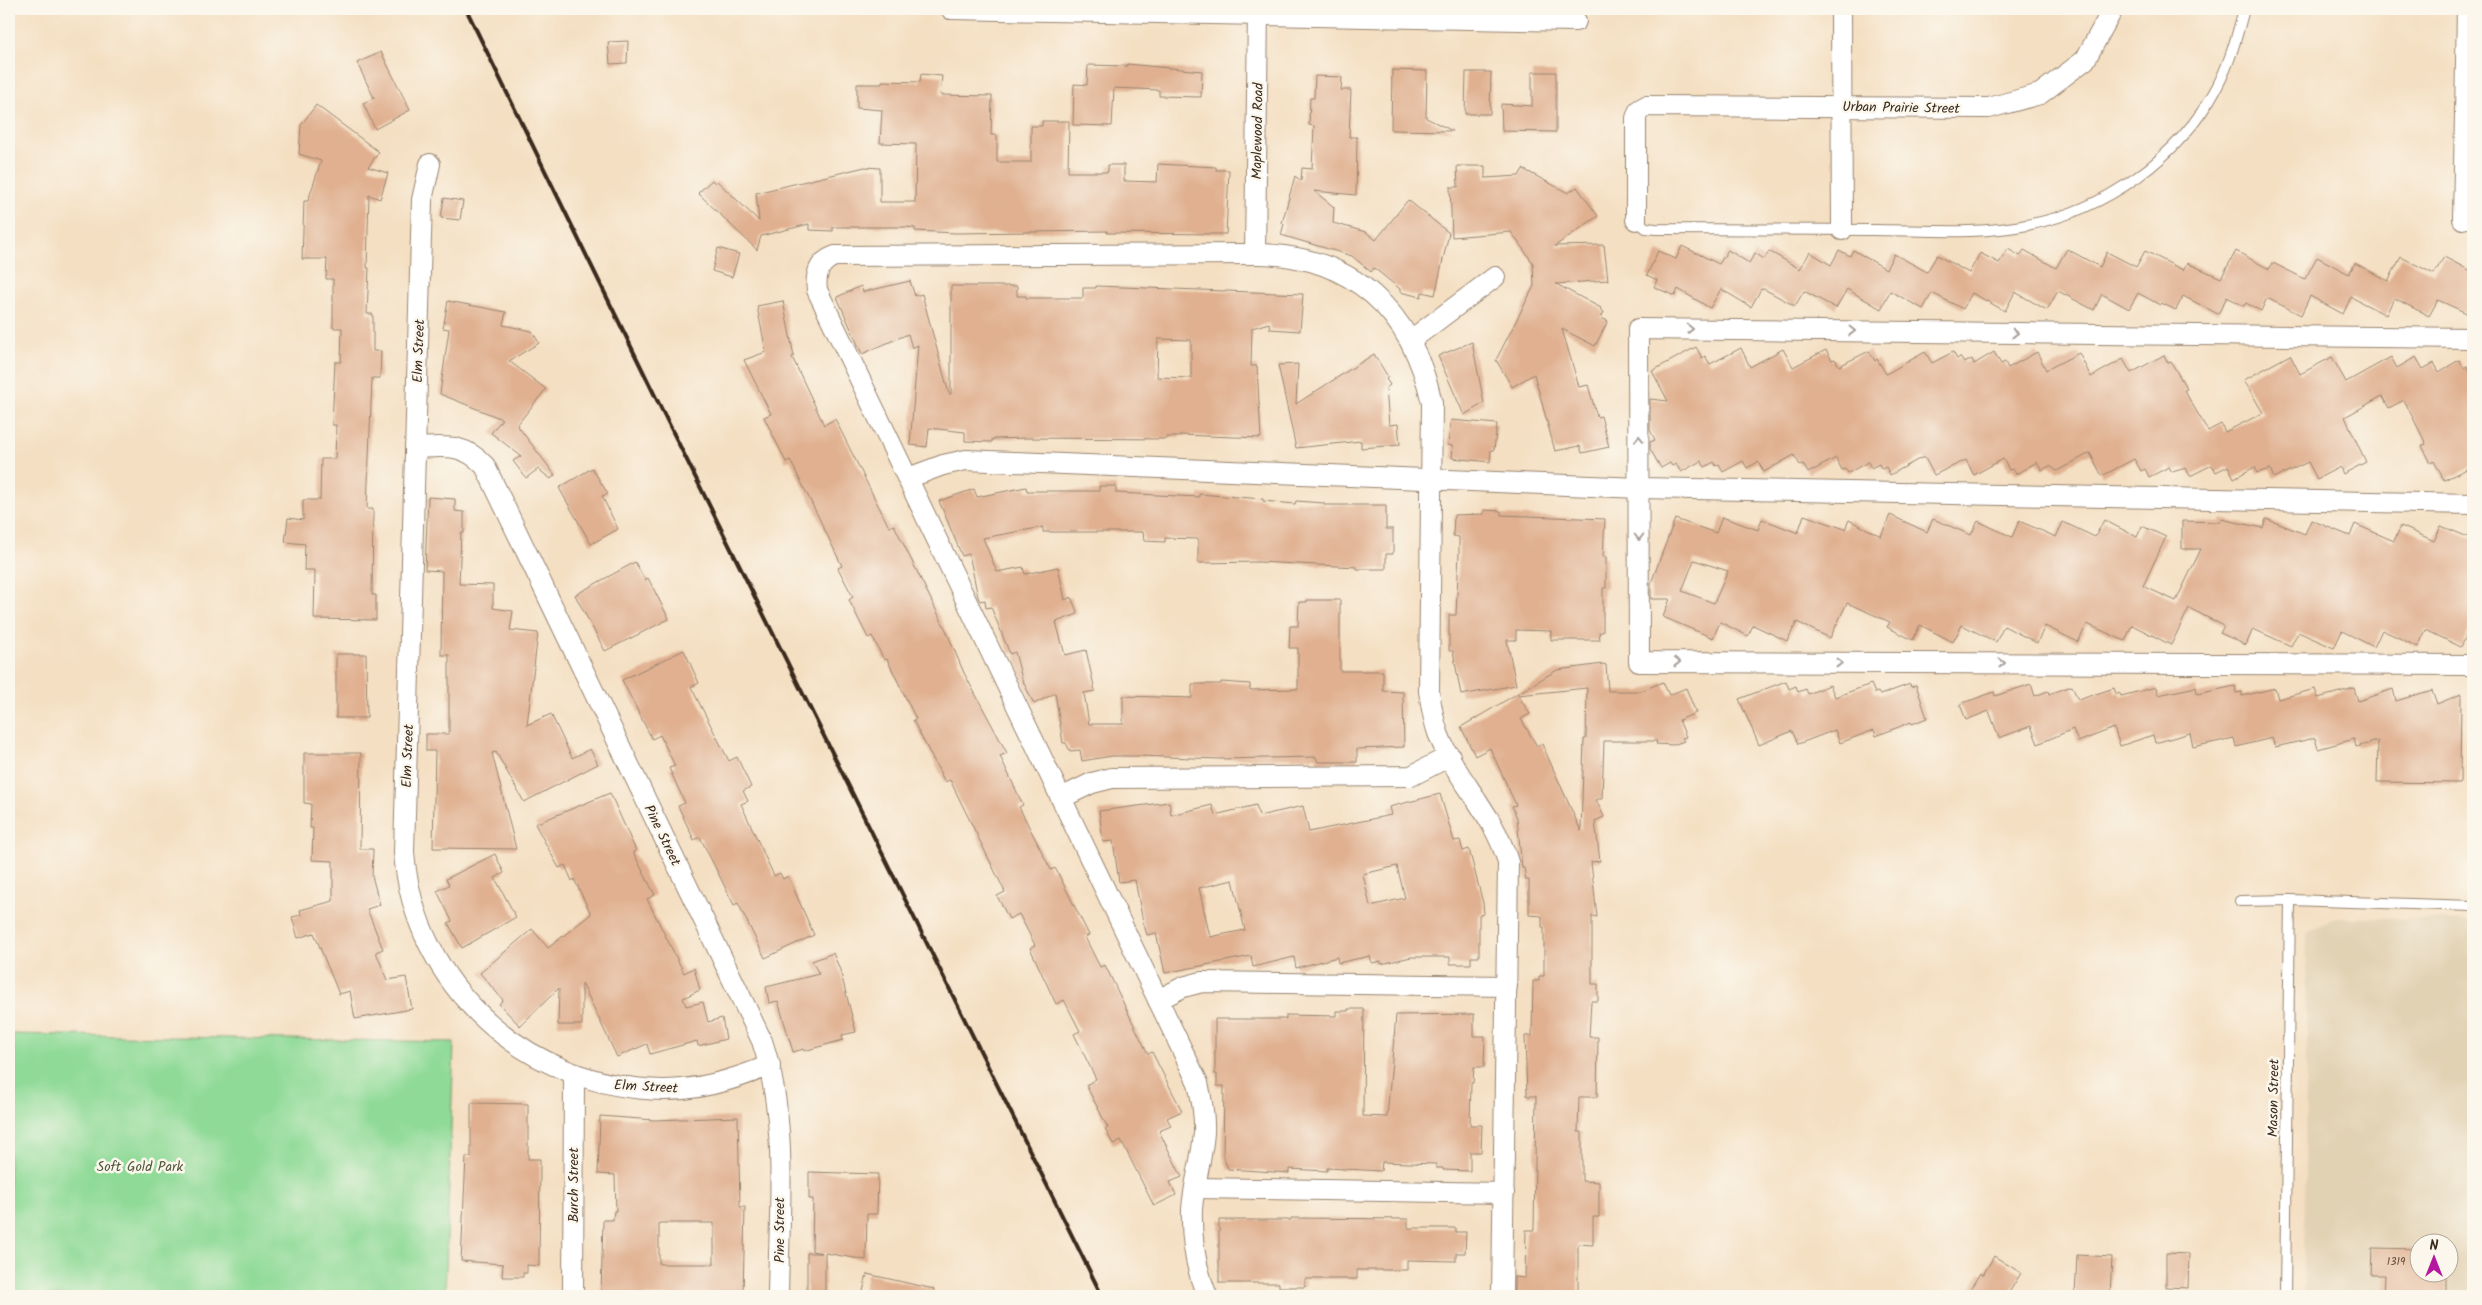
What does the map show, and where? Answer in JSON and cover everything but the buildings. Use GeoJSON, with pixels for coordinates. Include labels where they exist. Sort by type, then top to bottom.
{"type":"FeatureCollection","features":[{"type":"Feature","properties":{"kind":"street"},"geometry":{"type":"LineString","coordinates":[[951,9],[1258,12],[1576,21]]}},
{"type":"Feature","properties":{"kind":"street"},"geometry":{"type":"LineString","coordinates":[[1841,9],[1842,230]]}},
{"type":"Feature","properties":{"kind":"street","name":"Urban Prairie Street"},"geometry":{"type":"LineString","coordinates":[[1636,220],[1636,118],[1639,110],[1646,106],[1989,108],[2040,94],[2085,60],[2114,9]]}},
{"type":"Feature","properties":{"kind":"street"},"geometry":{"type":"LineString","coordinates":[[2463,219],[2467,9]]}},
{"type":"Feature","properties":{"kind":"street","name":"Maplewood Road"},"geometry":{"type":"LineString","coordinates":[[1255,254],[1258,12]]}},
{"type":"Feature","properties":{"kind":"street","name":"Elm Street"},"geometry":{"type":"LineString","coordinates":[[430,164],[422,200],[404,852],[411,895],[422,928],[440,965],[462,996],[486,1022],[516,1045],[541,1060],[574,1075],[624,1087],[665,1090],[699,1087],[742,1076],[770,1066]]}},
{"type":"Feature","properties":{"kind":"street"},"geometry":{"type":"LineString","coordinates":[[1207,1296],[1197,1264],[1192,1232],[1195,1188],[1204,1133],[1203,1106],[1198,1084],[1188,1059],[817,290],[816,279],[819,268],[826,259],[835,256],[1255,254],[1290,256],[1319,263],[1345,275],[1369,292],[1393,314],[1411,340],[1425,372],[1432,403],[1434,433],[1430,478],[1430,691],[1432,714],[1438,734],[1450,756],[1502,839],[1508,862],[1502,1296]]}},
{"type":"Feature","properties":{"kind":"street"},"geometry":{"type":"LineString","coordinates":[[1411,340],[1496,277]]}},
{"type":"Feature","properties":{"kind":"street"},"geometry":{"type":"LineString","coordinates":[[2473,338],[1638,328],[1640,488],[1639,662],[2473,666]]}},
{"type":"Feature","properties":{"kind":"street","name":"Pine Street"},"geometry":{"type":"LineString","coordinates":[[415,448],[462,448],[475,455],[485,466],[758,1032],[770,1066],[780,1123],[778,1296]]}},
{"type":"Feature","properties":{"kind":"street"},"geometry":{"type":"LineString","coordinates":[[908,478],[943,465],[966,460],[1640,488],[2473,504]]}},
{"type":"Feature","properties":{"kind":"street"},"geometry":{"type":"LineString","coordinates":[[1061,798],[1092,783],[1112,778],[1411,776],[1450,756]]}},
{"type":"Feature","properties":{"kind":"street"},"geometry":{"type":"LineString","coordinates":[[1158,1000],[1183,987],[1202,982],[1507,986]]}},
{"type":"Feature","properties":{"kind":"street","name":"Burch Street"},"geometry":{"type":"LineString","coordinates":[[573,1296],[574,1075]]}},
{"type":"Feature","properties":{"kind":"street"},"geometry":{"type":"LineString","coordinates":[[1195,1188],[1504,1194]]}},
{"type":"Feature","properties":{"kind":"lane"},"geometry":{"type":"LineString","coordinates":[[1636,220],[1646,228],[1970,230],[2025,226],[2058,218],[2094,203],[2129,183],[2161,159],[2193,124],[2217,88],[2235,45],[2244,9]]}},
{"type":"Feature","properties":{"kind":"lane"},"geometry":{"type":"LineString","coordinates":[[2240,902],[2290,900],[2473,906]]}},
{"type":"Feature","properties":{"kind":"lane","name":"Mason Street"},"geometry":{"type":"LineString","coordinates":[[2285,1296],[2290,900]]}},
{"type":"Feature","properties":{"kind":"shaded area"},"geometry":{"type":"Polygon","coordinates":[[[2336,917],[2473,921],[2473,1296],[2304,1296],[2307,933],[2336,917]]]}},
{"type":"Feature","properties":{"kind":"green space","name":"Soft Gold Park"},"geometry":{"type":"Polygon","coordinates":[[[9,1034],[454,1042],[445,1296],[9,1296],[9,1034]]]}},
{"type":"Feature","properties":{"kind":"railway"},"geometry":{"type":"LineString","coordinates":[[466,9],[660,406],[1102,1296]]}}]}
